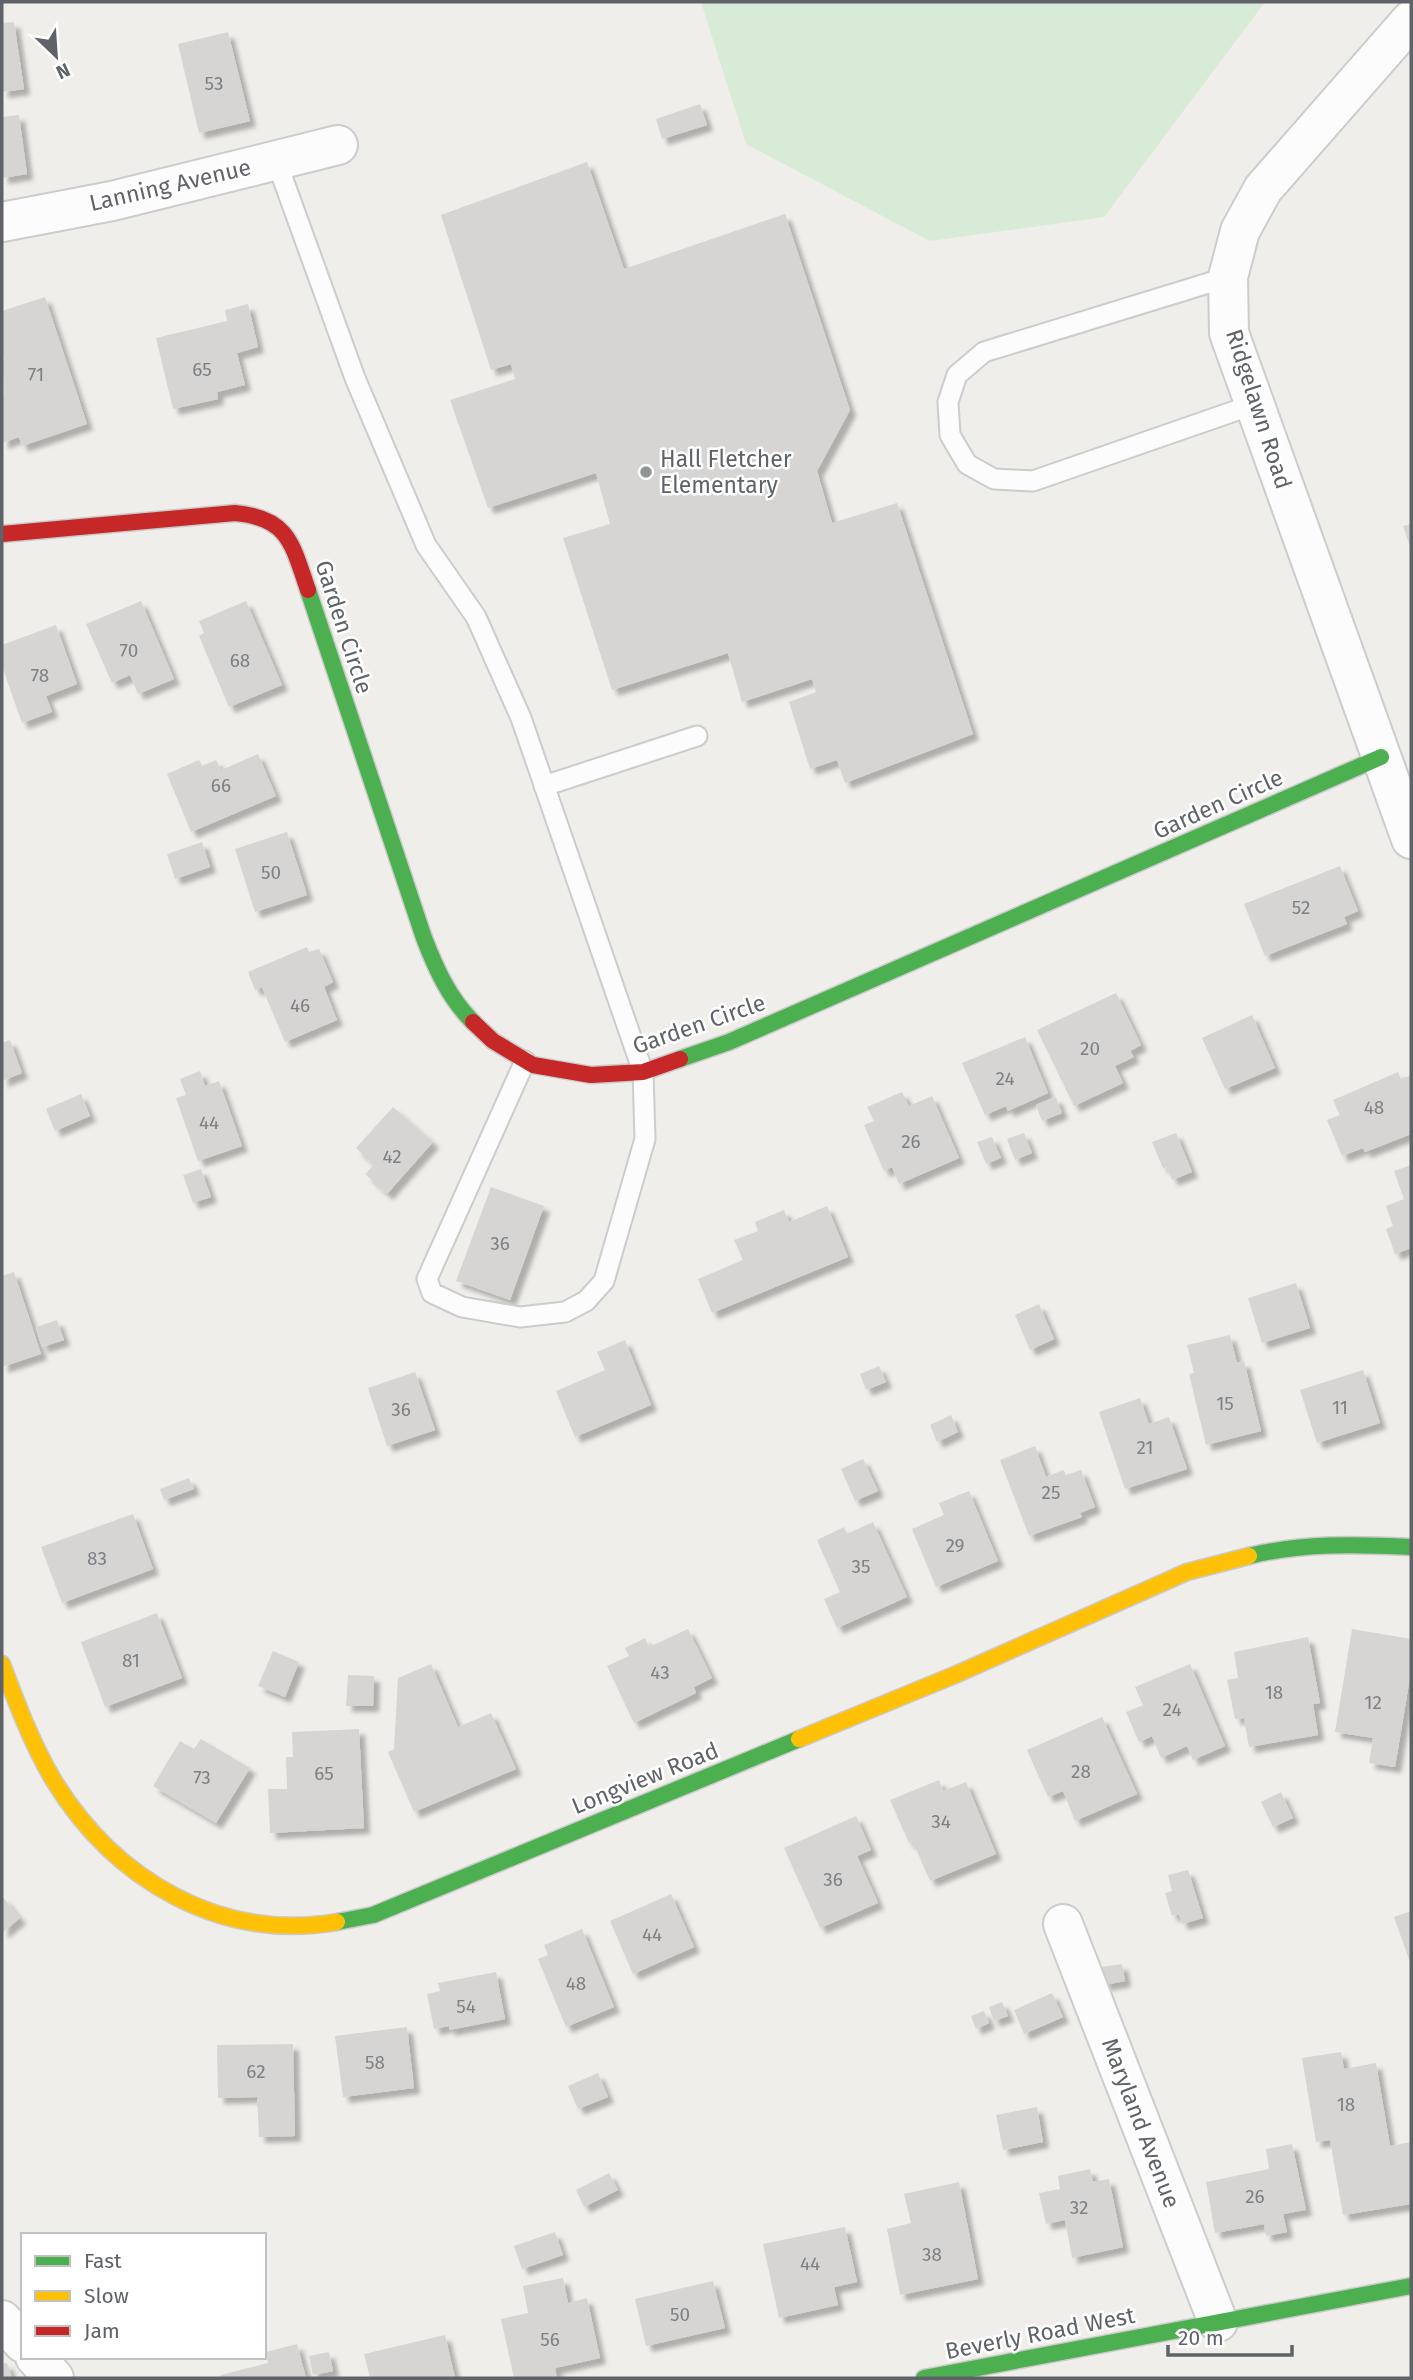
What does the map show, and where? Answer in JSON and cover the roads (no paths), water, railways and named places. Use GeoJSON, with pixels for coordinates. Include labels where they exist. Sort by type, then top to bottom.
{"type":"FeatureCollection","features":[{"type":"Feature","properties":{"kind":"street","name":"Ridgelawn Road"},"geometry":{"type":"LineString","coordinates":[[1411,20],[1263,189],[1240,232],[1228,277],[1229,332],[1411,839]]}},
{"type":"Feature","properties":{"kind":"street","name":"Lanning Avenue"},"geometry":{"type":"LineString","coordinates":[[2,222],[112,201],[338,145]]}},
{"type":"Feature","properties":{"kind":"street","name":"Garden Circle"},"geometry":{"type":"LineString","coordinates":[[2,534],[235,513],[259,515],[280,527],[295,552],[419,925],[438,974],[460,1009],[493,1041],[533,1065],[591,1075],[643,1072],[729,1042],[1381,758]]}},
{"type":"Feature","properties":{"kind":"street","name":"Longview Road"},"geometry":{"type":"LineString","coordinates":[[2,1664],[39,1755],[79,1816],[131,1870],[184,1903],[246,1923],[292,1927],[324,1925],[373,1915],[957,1674],[1187,1572],[1278,1549],[1368,1545],[1411,1547]]}},
{"type":"Feature","properties":{"kind":"street","name":"Maryland Avenue"},"geometry":{"type":"LineString","coordinates":[[1063,1924],[1218,2322]]}},
{"type":"Feature","properties":{"kind":"street","name":"Beverly Road West"},"geometry":{"type":"LineString","coordinates":[[924,2378],[1411,2286]]}},
{"type":"Feature","properties":{"kind":"street"},"geometry":{"type":"LineString","coordinates":[[2,2320],[21,2341]]}},
{"type":"Feature","properties":{"kind":"street"},"geometry":{"type":"LineString","coordinates":[[37,2359],[54,2378]]}},
{"type":"Feature","properties":{"kind":"lane"},"geometry":{"type":"LineString","coordinates":[[276,160],[355,378],[426,545],[476,617],[521,718],[643,1072],[645,1139],[604,1281],[586,1301],[565,1312],[520,1317],[463,1307],[432,1293],[427,1279],[525,1061]]}},
{"type":"Feature","properties":{"kind":"lane"},"geometry":{"type":"LineString","coordinates":[[1228,277],[984,352],[957,375],[948,402],[950,435],[967,464],[994,480],[1033,481],[1255,404]]}},
{"type":"Feature","properties":{"kind":"lane"},"geometry":{"type":"LineString","coordinates":[[544,786],[697,736]]}},
{"type":"Feature","properties":{"kind":"place","name":"Hall Fletcher Elementary"},"geometry":{"type":"Point","coordinates":[646,472]}}]}
